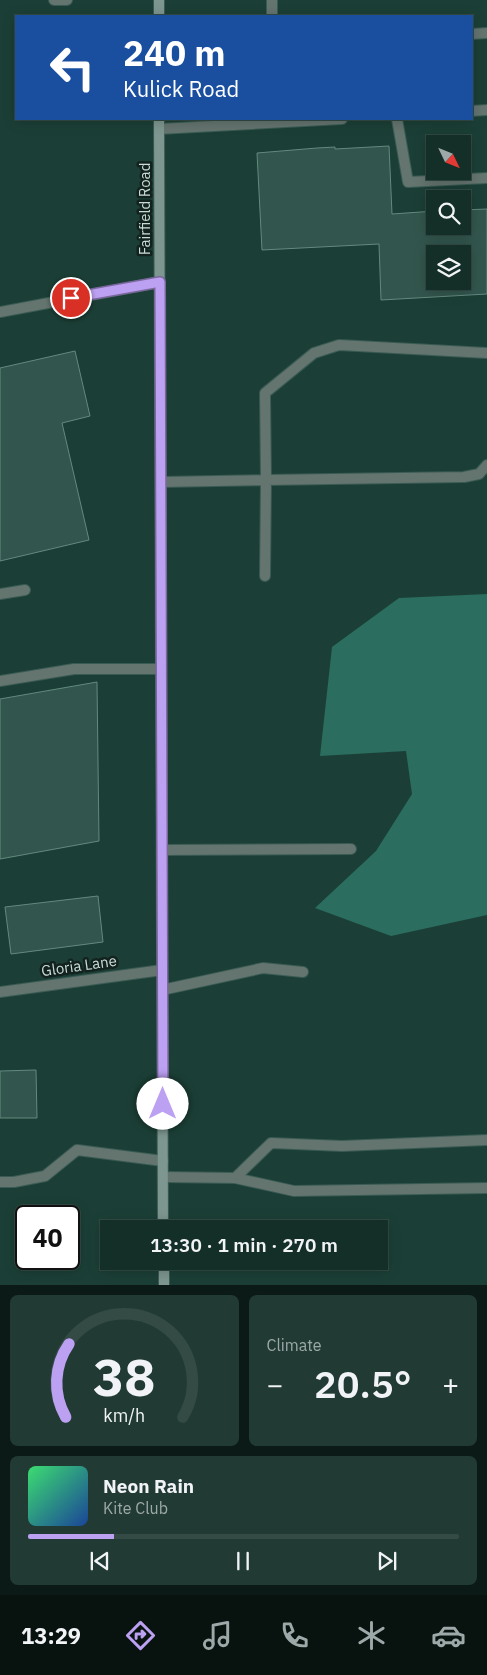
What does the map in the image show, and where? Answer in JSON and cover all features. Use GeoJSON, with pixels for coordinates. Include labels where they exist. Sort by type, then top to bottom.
{"type":"FeatureCollection","features":[{"type":"Feature","properties":{"kind":"street"},"geometry":{"type":"LineString","coordinates":[[54,0],[67,0]]}},
{"type":"Feature","properties":{"kind":"street"},"geometry":{"type":"LineString","coordinates":[[159,0],[159,15]]}},
{"type":"Feature","properties":{"kind":"street"},"geometry":{"type":"LineString","coordinates":[[272,0],[272,15]]}},
{"type":"Feature","properties":{"kind":"street"},"geometry":{"type":"LineString","coordinates":[[473,34],[487,33]]}},
{"type":"Feature","properties":{"kind":"street"},"geometry":{"type":"LineString","coordinates":[[473,111],[487,110]]}},
{"type":"Feature","properties":{"kind":"street"},"geometry":{"type":"LineString","coordinates":[[159,124],[305,120]]}},
{"type":"Feature","properties":{"kind":"street"},"geometry":{"type":"LineString","coordinates":[[398,120],[408,182],[487,178]]}},
{"type":"Feature","properties":{"kind":"street","name":"Fairfield Road"},"geometry":{"type":"LineString","coordinates":[[159,124],[163,1220]]}},
{"type":"Feature","properties":{"kind":"street"},"geometry":{"type":"LineString","coordinates":[[0,312],[160,282]]}},
{"type":"Feature","properties":{"kind":"street"},"geometry":{"type":"LineString","coordinates":[[265,576],[265,393],[314,353],[339,345],[487,353]]}},
{"type":"Feature","properties":{"kind":"street"},"geometry":{"type":"LineString","coordinates":[[161,482],[464,477],[480,474],[487,465]]}},
{"type":"Feature","properties":{"kind":"street"},"geometry":{"type":"LineString","coordinates":[[0,594],[25,590]]}},
{"type":"Feature","properties":{"kind":"street"},"geometry":{"type":"LineString","coordinates":[[0,681],[74,669],[161,669]]}},
{"type":"Feature","properties":{"kind":"street"},"geometry":{"type":"LineString","coordinates":[[162,850],[351,849]]}},
{"type":"Feature","properties":{"kind":"street"},"geometry":{"type":"LineString","coordinates":[[162,990],[263,968],[303,972]]}},
{"type":"Feature","properties":{"kind":"street","name":"Gloria Lane"},"geometry":{"type":"LineString","coordinates":[[0,992],[162,970]]}},
{"type":"Feature","properties":{"kind":"street"},"geometry":{"type":"LineString","coordinates":[[235,1178],[271,1143],[342,1146],[487,1140]]}},
{"type":"Feature","properties":{"kind":"street"},"geometry":{"type":"LineString","coordinates":[[0,1182],[14,1182],[45,1176],[77,1150],[163,1161]]}},
{"type":"Feature","properties":{"kind":"street"},"geometry":{"type":"LineString","coordinates":[[163,1177],[235,1178],[294,1191],[487,1188]]}},
{"type":"Feature","properties":{"kind":"street"},"geometry":{"type":"LineString","coordinates":[[164,1270],[164,1285]]}},
{"type":"Feature","properties":{"kind":"green space"},"geometry":{"type":"Polygon","coordinates":[[[487,594],[487,915],[391,936],[315,908],[376,851],[412,794],[406,751],[320,756],[332,647],[399,598],[487,594]]]}},
{"type":"Feature","properties":{"kind":"building"},"geometry":{"type":"Polygon","coordinates":[[[389,146],[392,214],[426,212],[426,235],[471,235],[471,210],[487,209],[487,294],[381,300],[379,244],[262,250],[257,153],[335,147],[335,149],[389,146]]]}},
{"type":"Feature","properties":{"kind":"building"},"geometry":{"type":"Polygon","coordinates":[[[75,351],[90,416],[62,423],[89,540],[0,561],[0,368],[75,351]]]}},
{"type":"Feature","properties":{"kind":"building"},"geometry":{"type":"Polygon","coordinates":[[[97,682],[99,841],[0,859],[0,699],[97,682]]]}},
{"type":"Feature","properties":{"kind":"building"},"geometry":{"type":"Polygon","coordinates":[[[98,896],[103,942],[11,954],[5,907],[98,896]]]}},
{"type":"Feature","properties":{"kind":"building"},"geometry":{"type":"Polygon","coordinates":[[[36,1070],[37,1118],[0,1118],[0,1071],[36,1070]]]}},
{"type":"Feature","properties":{"kind":"route"},"geometry":{"type":"LineString","coordinates":[[71,298],[160,282],[163,1104]]}}]}
